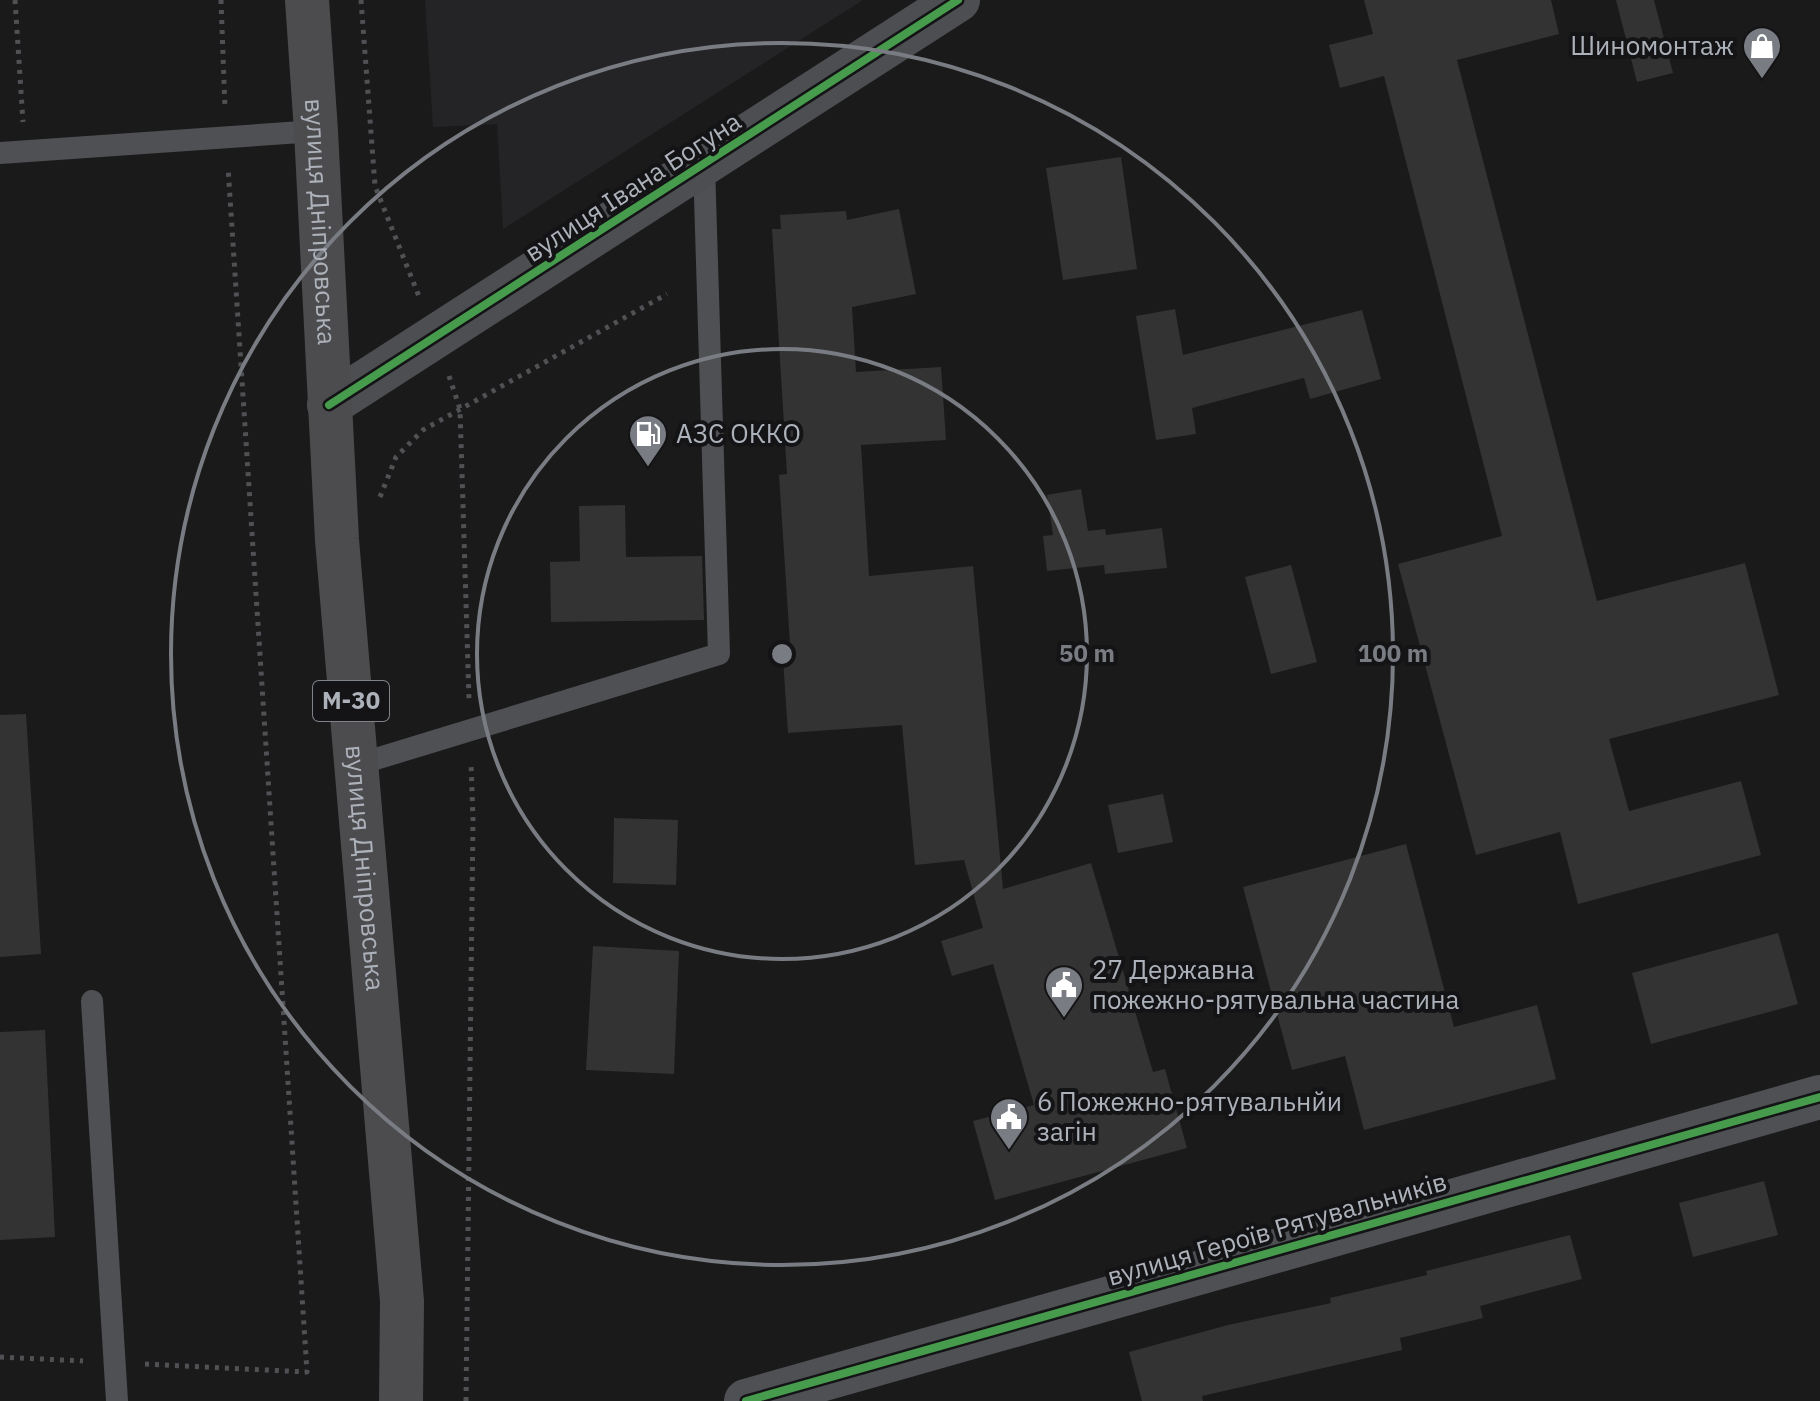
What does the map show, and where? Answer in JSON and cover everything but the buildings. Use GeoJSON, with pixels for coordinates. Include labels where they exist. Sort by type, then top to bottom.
{"type":"FeatureCollection","features":[{"type":"Feature","properties":{"kind":"highway","name":"вулиця Дніпровська"},"geometry":{"type":"LineString","coordinates":[[307,0],[336,527],[402,1301],[401,1401]]}},
{"type":"Feature","properties":{"kind":"street","name":"вулиця Івана Богуна"},"geometry":{"type":"LineString","coordinates":[[329,405],[958,0]]}},
{"type":"Feature","properties":{"kind":"street","name":"вулиця Героїв Рятувальників"},"geometry":{"type":"LineString","coordinates":[[746,1401],[1820,1097]]}},
{"type":"Feature","properties":{"kind":"lane"},"geometry":{"type":"LineString","coordinates":[[0,153],[316,131]]}},
{"type":"Feature","properties":{"kind":"lane"},"geometry":{"type":"LineString","coordinates":[[356,765],[719,654],[704,165]]}},
{"type":"Feature","properties":{"kind":"lane"},"geometry":{"type":"LineString","coordinates":[[92,1001],[117,1401]]}},
{"type":"Feature","properties":{"kind":"path"},"geometry":{"type":"LineString","coordinates":[[15,0],[25,151]]}},
{"type":"Feature","properties":{"kind":"path"},"geometry":{"type":"LineString","coordinates":[[0,1357],[307,1372],[226,138],[221,0]]}},
{"type":"Feature","properties":{"kind":"path"},"geometry":{"type":"LineString","coordinates":[[361,0],[375,186],[460,409],[473,820],[466,1401]]}},
{"type":"Feature","properties":{"kind":"path"},"geometry":{"type":"LineString","coordinates":[[380,497],[396,457],[423,430],[667,294]]}},
{"type":"Feature","properties":{"kind":"shaded area"},"geometry":{"type":"Polygon","coordinates":[[[425,0],[863,0],[503,229],[497,124],[433,127],[425,0]]]}},
{"type":"Feature","properties":{"kind":"cycle path"},"geometry":{"type":"LineString","coordinates":[[329,405],[958,0]]}},
{"type":"Feature","properties":{"kind":"cycle path"},"geometry":{"type":"LineString","coordinates":[[746,1401],[1820,1097]]}},
{"type":"Feature","properties":{"kind":"place","name":"Шиномонтаж"},"geometry":{"type":"Point","coordinates":[1762,80]}},
{"type":"Feature","properties":{"kind":"place","name":"АЗС ОККО"},"geometry":{"type":"Point","coordinates":[648,468]}},
{"type":"Feature","properties":{"kind":"place","name":"27 Державна пожежно-рятувальна частина"},"geometry":{"type":"Point","coordinates":[1064,1019]}},
{"type":"Feature","properties":{"kind":"place","name":"6 Пожежно-рятувальнйи загін"},"geometry":{"type":"Point","coordinates":[1009,1151]}}]}
